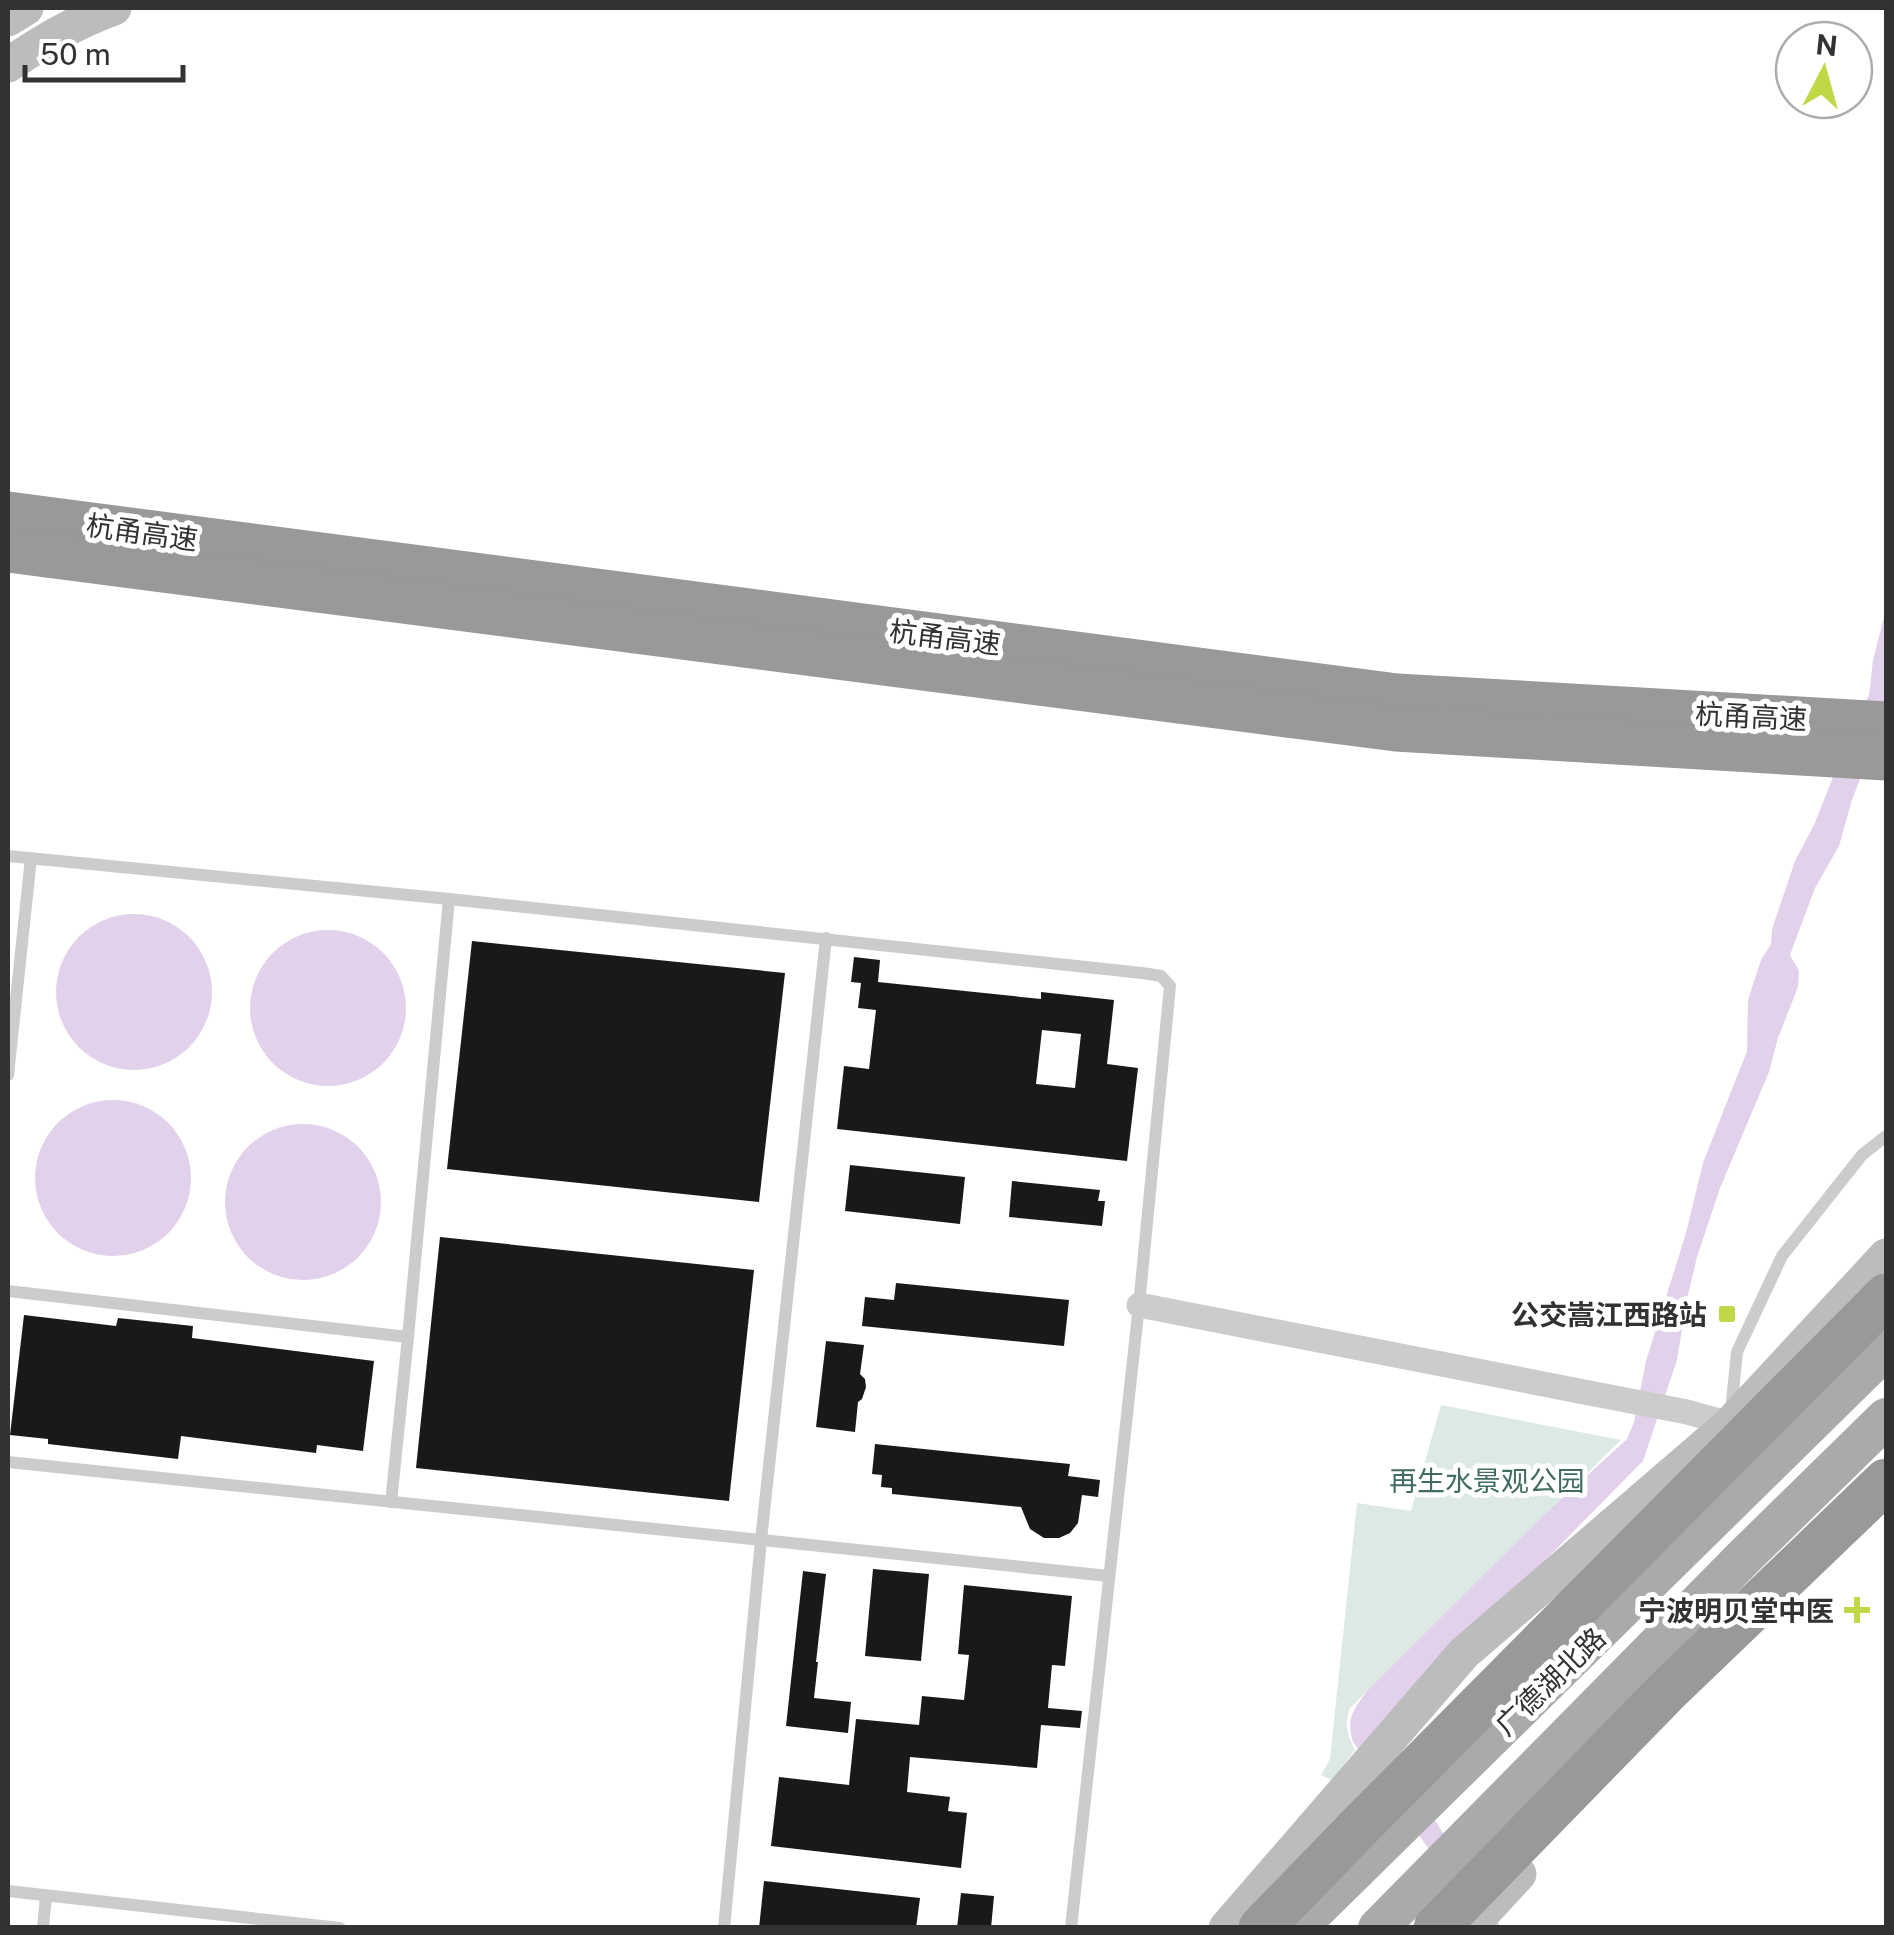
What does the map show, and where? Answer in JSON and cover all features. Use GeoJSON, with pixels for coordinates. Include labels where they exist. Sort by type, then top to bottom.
{"type":"FeatureCollection","features":[{"type":"Feature","properties":{"kind":"highway","name":"杭甬高速"},"geometry":{"type":"LineString","coordinates":[[8,514],[106,546],[1396,729],[1886,758]]}},
{"type":"Feature","properties":{"kind":"highway","name":"杭甬高速"},"geometry":{"type":"LineString","coordinates":[[8,550],[106,546],[1397,696],[1886,724]]}},
{"type":"Feature","properties":{"kind":"highway"},"geometry":{"type":"LineString","coordinates":[[1262,1928],[1886,1296]]}},
{"type":"Feature","properties":{"kind":"highway"},"geometry":{"type":"LineString","coordinates":[[1436,1928],[1667,1691],[1886,1481]]}},
{"type":"Feature","properties":{"kind":"main road","name":"广德湖北路"},"geometry":{"type":"LineString","coordinates":[[1297,1928],[1886,1349]]}},
{"type":"Feature","properties":{"kind":"main road","name":"广德湖北路"},"geometry":{"type":"LineString","coordinates":[[1378,1928],[1742,1558],[1886,1418]]}},
{"type":"Feature","properties":{"kind":"street"},"geometry":{"type":"LineString","coordinates":[[8,19],[26,8]]}},
{"type":"Feature","properties":{"kind":"street"},"geometry":{"type":"LineString","coordinates":[[8,65],[51,36],[114,8]]}},
{"type":"Feature","properties":{"kind":"street"},"geometry":{"type":"LineString","coordinates":[[1226,1928],[1464,1653],[1730,1424],[1886,1256]]}},
{"type":"Feature","properties":{"kind":"street"},"geometry":{"type":"LineString","coordinates":[[1139,1304],[1687,1412],[1730,1424]]}},
{"type":"Feature","properties":{"kind":"street"},"geometry":{"type":"LineString","coordinates":[[1468,1928],[1763,1615],[1886,1512]]}},
{"type":"Feature","properties":{"kind":"lane"},"geometry":{"type":"LineString","coordinates":[[8,856],[826,938],[1161,976],[1170,986],[1170,1005],[1071,1928]]}},
{"type":"Feature","properties":{"kind":"lane"},"geometry":{"type":"LineString","coordinates":[[8,1075],[31,858]]}},
{"type":"Feature","properties":{"kind":"lane"},"geometry":{"type":"LineString","coordinates":[[391,1502],[448,899]]}},
{"type":"Feature","properties":{"kind":"lane"},"geometry":{"type":"LineString","coordinates":[[724,1928],[826,938]]}},
{"type":"Feature","properties":{"kind":"lane"},"geometry":{"type":"LineString","coordinates":[[1730,1424],[1737,1352],[1782,1256],[1862,1155],[1886,1136]]}},
{"type":"Feature","properties":{"kind":"lane"},"geometry":{"type":"LineString","coordinates":[[8,1291],[408,1336]]}},
{"type":"Feature","properties":{"kind":"lane"},"geometry":{"type":"LineString","coordinates":[[8,1462],[1108,1576]]}},
{"type":"Feature","properties":{"kind":"lane"},"geometry":{"type":"LineString","coordinates":[[8,1891],[340,1928]]}},
{"type":"Feature","properties":{"kind":"lane"},"geometry":{"type":"LineString","coordinates":[[43,1928],[46,1896]]}},
{"type":"Feature","properties":{"kind":"green space","name":"再生水景观公园"},"geometry":{"type":"Polygon","coordinates":[[[1441,1405],[1621,1440],[1350,1708],[1347,1729],[1355,1750],[1332,1780],[1321,1775],[1330,1759],[1357,1503],[1411,1511],[1441,1405]]]}},
{"type":"Feature","properties":{"kind":"shaded area"},"geometry":{"type":"Polygon","coordinates":[[[1886,609],[1886,711],[1839,846],[1815,888],[1790,955],[1799,971],[1798,987],[1697,1257],[1677,1360],[1643,1461],[1499,1607],[1383,1736],[1501,1927],[1484,1927],[1353,1742],[1352,1715],[1367,1691],[1544,1515],[1627,1439],[1703,1163],[1747,1051],[1748,1000],[1761,960],[1771,944],[1772,929],[1795,861],[1869,696],[1886,609]]]}},
{"type":"Feature","properties":{"kind":"shaded area"},"geometry":{"type":"Polygon","coordinates":[[[134,914],[164,920],[189,937],[206,962],[212,992],[206,1022],[189,1047],[164,1064],[134,1070],[104,1064],[79,1047],[62,1022],[56,992],[62,962],[79,937],[104,920],[134,914]]]}},
{"type":"Feature","properties":{"kind":"shaded area"},"geometry":{"type":"Polygon","coordinates":[[[328,930],[358,936],[383,953],[400,978],[406,1008],[400,1038],[383,1063],[358,1080],[328,1086],[298,1080],[273,1063],[256,1038],[250,1008],[256,978],[273,953],[298,936],[328,930]]]}},
{"type":"Feature","properties":{"kind":"shaded area"},"geometry":{"type":"Polygon","coordinates":[[[113,1100],[143,1106],[168,1123],[185,1148],[191,1178],[185,1208],[168,1233],[143,1250],[113,1256],[83,1250],[58,1233],[41,1208],[35,1178],[41,1148],[58,1123],[83,1106],[113,1100]]]}},
{"type":"Feature","properties":{"kind":"shaded area"},"geometry":{"type":"Polygon","coordinates":[[[303,1124],[333,1130],[358,1147],[375,1172],[381,1202],[375,1232],[358,1257],[333,1274],[303,1280],[273,1274],[248,1257],[231,1232],[225,1202],[231,1172],[248,1147],[273,1130],[303,1124]]]}},
{"type":"Feature","properties":{"kind":"building"},"geometry":{"type":"Polygon","coordinates":[[[472,941],[785,973],[759,1202],[447,1169],[472,941]]]}},
{"type":"Feature","properties":{"kind":"building"},"geometry":{"type":"Polygon","coordinates":[[[854,957],[880,960],[878,982],[1041,999],[1041,992],[1114,1000],[1107,1064],[1138,1068],[1127,1161],[837,1129],[844,1066],[869,1069],[876,1010],[858,1008],[861,983],[851,982],[854,957]],[[1042,1030],[1036,1084],[1075,1088],[1081,1034],[1042,1030]]]}},
{"type":"Feature","properties":{"kind":"building"},"geometry":{"type":"Polygon","coordinates":[[[850,1165],[965,1177],[960,1224],[845,1211],[850,1165]]]}},
{"type":"Feature","properties":{"kind":"building"},"geometry":{"type":"Polygon","coordinates":[[[1012,1181],[1100,1190],[1098,1201],[1105,1201],[1102,1226],[1009,1217],[1012,1181]]]}},
{"type":"Feature","properties":{"kind":"building"},"geometry":{"type":"Polygon","coordinates":[[[440,1237],[754,1270],[729,1501],[416,1468],[440,1237]]]}},
{"type":"Feature","properties":{"kind":"building"},"geometry":{"type":"Polygon","coordinates":[[[896,1283],[1069,1300],[1064,1346],[862,1326],[865,1297],[894,1300],[896,1283]]]}},
{"type":"Feature","properties":{"kind":"building"},"geometry":{"type":"Polygon","coordinates":[[[24,1315],[116,1326],[118,1318],[193,1326],[192,1338],[374,1361],[363,1451],[317,1445],[316,1453],[181,1436],[178,1459],[48,1444],[48,1439],[10,1435],[24,1315]]]}},
{"type":"Feature","properties":{"kind":"building"},"geometry":{"type":"Polygon","coordinates":[[[826,1341],[864,1345],[860,1374],[866,1387],[858,1402],[855,1432],[816,1427],[826,1341]]]}},
{"type":"Feature","properties":{"kind":"building"},"geometry":{"type":"Polygon","coordinates":[[[875,1444],[1070,1464],[1068,1476],[1100,1480],[1098,1497],[1082,1495],[1078,1523],[1070,1533],[1044,1538],[1030,1529],[1021,1507],[892,1494],[892,1488],[881,1487],[882,1475],[872,1474],[875,1444]]]}},
{"type":"Feature","properties":{"kind":"building"},"geometry":{"type":"Polygon","coordinates":[[[873,1569],[929,1574],[921,1661],[865,1656],[873,1569]]]}},
{"type":"Feature","properties":{"kind":"building"},"geometry":{"type":"Polygon","coordinates":[[[803,1571],[826,1574],[814,1698],[851,1702],[848,1733],[786,1726],[803,1571]]]}},
{"type":"Feature","properties":{"kind":"building"},"geometry":{"type":"Polygon","coordinates":[[[964,1585],[1072,1596],[1065,1666],[1052,1665],[1048,1708],[1082,1711],[1080,1728],[1041,1725],[1037,1768],[910,1757],[907,1792],[950,1797],[948,1811],[967,1813],[961,1868],[771,1846],[779,1777],[849,1785],[856,1719],[919,1725],[922,1696],[964,1700],[969,1655],[958,1654],[964,1585]]]}},
{"type":"Feature","properties":{"kind":"building"},"geometry":{"type":"Polygon","coordinates":[[[764,1881],[920,1898],[916,1928],[759,1928],[764,1881]]]}},
{"type":"Feature","properties":{"kind":"building"},"geometry":{"type":"Polygon","coordinates":[[[961,1893],[994,1896],[991,1928],[957,1928],[961,1893]]]}},
{"type":"Feature","properties":{"kind":"place","name":"公交嵩江西路站"},"geometry":{"type":"Point","coordinates":[1727,1314]}},
{"type":"Feature","properties":{"kind":"place","name":"宁波明贝堂中医"},"geometry":{"type":"Point","coordinates":[1857,1610]}}]}
